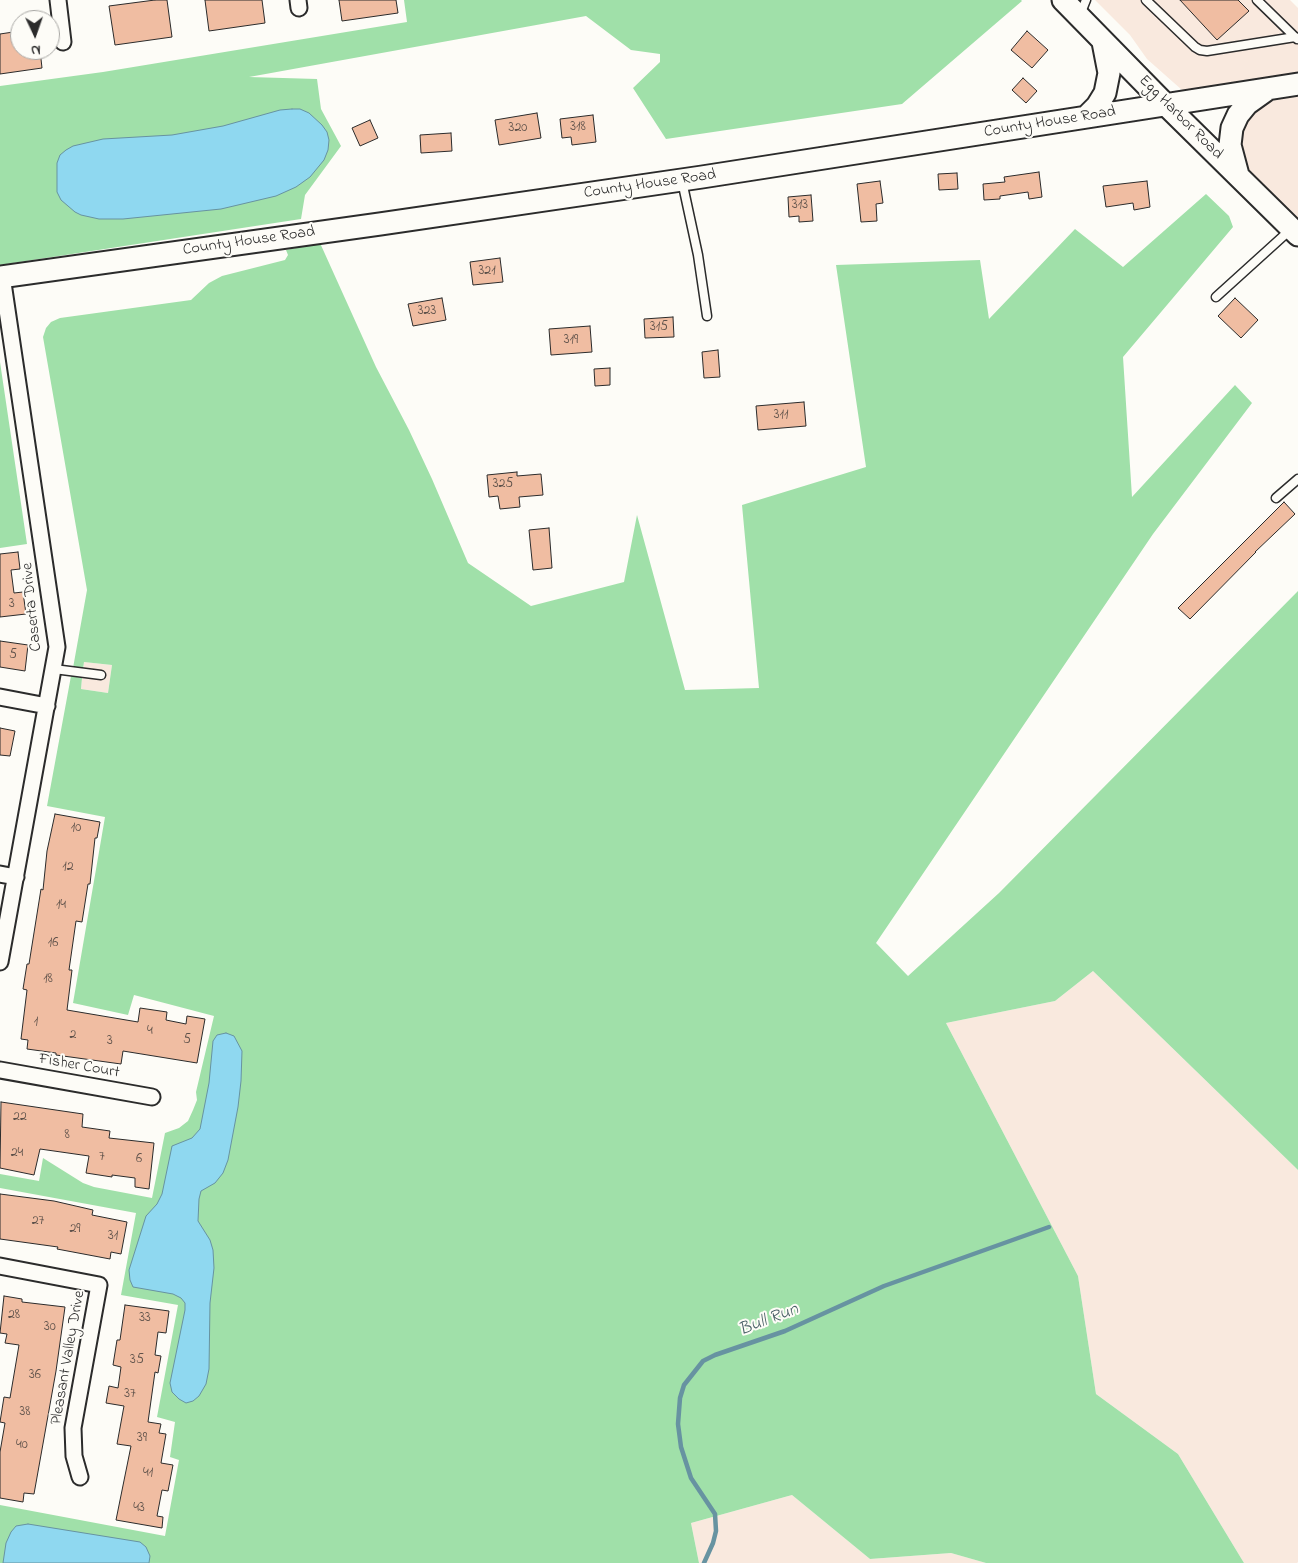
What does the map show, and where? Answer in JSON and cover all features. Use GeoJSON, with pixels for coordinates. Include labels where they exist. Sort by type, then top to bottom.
{"type":"FeatureCollection","features":[{"type":"Feature","properties":{"kind":"street"},"geometry":{"type":"LineString","coordinates":[[58,0],[64,42]]}},
{"type":"Feature","properties":{"kind":"street","name":"Egg Harbor Road"},"geometry":{"type":"LineString","coordinates":[[1063,0],[1083,8],[1103,42],[1295,232]]}},
{"type":"Feature","properties":{"kind":"street"},"geometry":{"type":"LineString","coordinates":[[1086,117],[1097,106],[1105,92],[1109,73],[1103,42]]}},
{"type":"Feature","properties":{"kind":"street","name":"County House Road"},"geometry":{"type":"LineString","coordinates":[[1,277],[681,180],[1298,84]]}},
{"type":"Feature","properties":{"kind":"street"},"geometry":{"type":"LineString","coordinates":[[1239,177],[1230,145],[1232,128],[1238,115],[1247,104],[1268,89]]}},
{"type":"Feature","properties":{"kind":"street","name":"Caserta Drive"},"geometry":{"type":"LineString","coordinates":[[0,962],[57,652],[57,636],[1,277]]}},
{"type":"Feature","properties":{"kind":"street"},"geometry":{"type":"LineString","coordinates":[[0,697],[46,706]]}},
{"type":"Feature","properties":{"kind":"street"},"geometry":{"type":"LineString","coordinates":[[0,874],[16,877]]}},
{"type":"Feature","properties":{"kind":"street","name":"Fisher Court"},"geometry":{"type":"LineString","coordinates":[[0,1070],[152,1097]]}},
{"type":"Feature","properties":{"kind":"street","name":"Pleasant Valley Drive"},"geometry":{"type":"LineString","coordinates":[[0,1266],[99,1285],[73,1428],[74,1456],[80,1477]]}},
{"type":"Feature","properties":{"kind":"lane"},"geometry":{"type":"LineString","coordinates":[[1146,0],[1200,50],[1207,51],[1297,39]]}},
{"type":"Feature","properties":{"kind":"lane"},"geometry":{"type":"LineString","coordinates":[[1257,0],[1297,39]]}},
{"type":"Feature","properties":{"kind":"lane"},"geometry":{"type":"LineString","coordinates":[[681,180],[698,255],[707,316]]}},
{"type":"Feature","properties":{"kind":"lane"},"geometry":{"type":"LineString","coordinates":[[1216,297],[1295,232]]}},
{"type":"Feature","properties":{"kind":"lane"},"geometry":{"type":"LineString","coordinates":[[1276,498],[1298,479]]}},
{"type":"Feature","properties":{"kind":"lane"},"geometry":{"type":"LineString","coordinates":[[54,668],[101,675]]}},
{"type":"Feature","properties":{"kind":"shaded area"},"geometry":{"type":"Polygon","coordinates":[[[1095,0],[1290,0],[1298,8],[1298,75],[1190,92],[1182,90],[1147,59],[1130,35],[1095,0]]]}},
{"type":"Feature","properties":{"kind":"shaded area"},"geometry":{"type":"Polygon","coordinates":[[[1298,84],[1298,235],[1239,177],[1238,115],[1298,84]]]}},
{"type":"Feature","properties":{"kind":"shaded area"},"geometry":{"type":"Polygon","coordinates":[[[84,662],[112,665],[108,693],[81,689],[84,662]]]}},
{"type":"Feature","properties":{"kind":"shaded area"},"geometry":{"type":"Polygon","coordinates":[[[1093,971],[1298,1170],[1297,1563],[1244,1563],[1178,1454],[1096,1394],[1078,1276],[946,1023],[1055,1001],[1093,971]]]}},
{"type":"Feature","properties":{"kind":"shaded area"},"geometry":{"type":"Polygon","coordinates":[[[792,1495],[870,1559],[951,1553],[986,1563],[699,1563],[691,1523],[792,1495]]]}},
{"type":"Feature","properties":{"kind":"green space"},"geometry":{"type":"Polygon","coordinates":[[[404,0],[1022,1],[902,104],[666,139],[633,88],[660,62],[660,54],[631,50],[586,16],[249,77],[317,79],[321,109],[341,146],[305,195],[301,219],[0,265],[0,86],[103,72],[407,22],[404,0]]]}},
{"type":"Feature","properties":{"kind":"green space"},"geometry":{"type":"Polygon","coordinates":[[[1206,194],[1229,216],[1233,227],[1123,357],[1132,497],[1235,385],[1252,403],[1153,534],[876,943],[908,976],[999,893],[1298,591],[1298,1170],[1093,971],[1055,1001],[946,1023],[1078,1276],[1096,1394],[1178,1454],[1244,1563],[986,1563],[951,1553],[870,1559],[792,1495],[691,1523],[699,1563],[0,1563],[0,1505],[165,1536],[179,1460],[170,1457],[175,1422],[157,1417],[178,1305],[121,1295],[136,1213],[0,1188],[0,1174],[39,1181],[43,1158],[83,1183],[94,1187],[152,1198],[165,1133],[179,1128],[188,1121],[197,1100],[196,1092],[214,1016],[134,995],[128,1015],[73,1003],[105,817],[47,806],[71,676],[82,678],[81,689],[108,693],[112,665],[84,662],[83,669],[73,668],[87,590],[43,337],[46,328],[51,322],[60,318],[191,300],[209,283],[222,276],[285,260],[288,255],[286,250],[320,243],[376,367],[432,479],[468,563],[531,606],[624,582],[637,515],[685,690],[759,688],[742,505],[866,467],[836,265],[980,260],[989,319],[1075,229],[1123,267],[1206,194]]]}},
{"type":"Feature","properties":{"kind":"green space"},"geometry":{"type":"Polygon","coordinates":[[[0,362],[27,544],[0,548],[0,362]]]}},
{"type":"Feature","properties":{"kind":"water"},"geometry":{"type":"Polygon","coordinates":[[[300,109],[309,113],[322,125],[327,132],[329,140],[328,150],[324,160],[310,177],[296,187],[276,196],[221,209],[123,219],[99,219],[75,212],[61,200],[57,192],[57,163],[60,155],[73,146],[103,139],[172,135],[223,126],[280,110],[300,109]]]}},
{"type":"Feature","properties":{"kind":"water"},"geometry":{"type":"Polygon","coordinates":[[[226,1033],[234,1036],[242,1051],[241,1081],[228,1160],[223,1173],[215,1183],[201,1191],[199,1199],[198,1221],[210,1240],[213,1250],[214,1268],[210,1303],[209,1369],[206,1384],[199,1396],[193,1401],[186,1403],[172,1392],[170,1383],[185,1303],[181,1298],[173,1294],[133,1287],[129,1270],[146,1216],[157,1204],[162,1194],[172,1146],[192,1138],[200,1129],[209,1083],[213,1041],[217,1035],[226,1033]]]}},
{"type":"Feature","properties":{"kind":"water"},"geometry":{"type":"Polygon","coordinates":[[[28,1524],[140,1542],[146,1547],[150,1556],[149,1563],[3,1563],[6,1543],[11,1532],[16,1526],[28,1524]]]}},
{"type":"Feature","properties":{"kind":"building"},"geometry":{"type":"Polygon","coordinates":[[[167,0],[172,37],[115,45],[109,6],[167,0]]]}},
{"type":"Feature","properties":{"kind":"building"},"geometry":{"type":"Polygon","coordinates":[[[205,0],[262,0],[265,23],[209,31],[205,0]]]}},
{"type":"Feature","properties":{"kind":"building"},"geometry":{"type":"Polygon","coordinates":[[[339,0],[396,0],[398,13],[342,21],[339,0]]]}},
{"type":"Feature","properties":{"kind":"building"},"geometry":{"type":"Polygon","coordinates":[[[1180,0],[1238,0],[1249,11],[1217,40],[1180,0]]]}},
{"type":"Feature","properties":{"kind":"building"},"geometry":{"type":"Polygon","coordinates":[[[1027,31],[1048,50],[1032,68],[1011,50],[1027,31]]]}},
{"type":"Feature","properties":{"kind":"building"},"geometry":{"type":"Polygon","coordinates":[[[10,32],[10,60],[41,60],[42,68],[0,74],[0,34],[10,32]]]}},
{"type":"Feature","properties":{"kind":"building"},"geometry":{"type":"Polygon","coordinates":[[[1023,78],[1037,91],[1026,103],[1012,90],[1023,78]]]}},
{"type":"Feature","properties":{"kind":"building"},"geometry":{"type":"Polygon","coordinates":[[[537,113],[541,138],[499,145],[495,120],[537,113]]]}},
{"type":"Feature","properties":{"kind":"building"},"geometry":{"type":"Polygon","coordinates":[[[593,115],[596,142],[572,145],[571,137],[562,138],[560,119],[593,115]]]}},
{"type":"Feature","properties":{"kind":"building"},"geometry":{"type":"Polygon","coordinates":[[[370,120],[378,138],[360,146],[352,128],[370,120]]]}},
{"type":"Feature","properties":{"kind":"building"},"geometry":{"type":"Polygon","coordinates":[[[451,133],[452,151],[421,153],[420,135],[451,133]]]}},
{"type":"Feature","properties":{"kind":"building"},"geometry":{"type":"Polygon","coordinates":[[[1039,172],[1042,197],[1029,199],[1028,192],[1000,196],[1000,199],[984,200],[983,184],[1005,182],[1004,177],[1039,172]]]}},
{"type":"Feature","properties":{"kind":"building"},"geometry":{"type":"Polygon","coordinates":[[[957,173],[958,189],[939,190],[938,174],[957,173]]]}},
{"type":"Feature","properties":{"kind":"building"},"geometry":{"type":"Polygon","coordinates":[[[880,181],[883,203],[876,204],[877,221],[861,222],[857,184],[880,181]]]}},
{"type":"Feature","properties":{"kind":"building"},"geometry":{"type":"Polygon","coordinates":[[[1147,181],[1150,207],[1134,210],[1133,203],[1106,207],[1103,186],[1147,181]]]}},
{"type":"Feature","properties":{"kind":"building"},"geometry":{"type":"Polygon","coordinates":[[[811,195],[813,221],[799,222],[799,216],[789,217],[788,197],[811,195]]]}},
{"type":"Feature","properties":{"kind":"building"},"geometry":{"type":"Polygon","coordinates":[[[500,258],[503,282],[473,285],[470,262],[500,258]]]}},
{"type":"Feature","properties":{"kind":"building"},"geometry":{"type":"Polygon","coordinates":[[[442,298],[446,320],[413,326],[408,304],[442,298]]]}},
{"type":"Feature","properties":{"kind":"building"},"geometry":{"type":"Polygon","coordinates":[[[1235,298],[1258,320],[1241,338],[1218,316],[1235,298]]]}},
{"type":"Feature","properties":{"kind":"building"},"geometry":{"type":"Polygon","coordinates":[[[673,317],[674,337],[645,338],[644,319],[673,317]]]}},
{"type":"Feature","properties":{"kind":"building"},"geometry":{"type":"Polygon","coordinates":[[[590,326],[592,352],[551,355],[549,329],[590,326]]]}},
{"type":"Feature","properties":{"kind":"building"},"geometry":{"type":"Polygon","coordinates":[[[718,350],[720,377],[704,378],[702,352],[718,350]]]}},
{"type":"Feature","properties":{"kind":"building"},"geometry":{"type":"Polygon","coordinates":[[[610,368],[610,385],[595,386],[594,369],[610,368]]]}},
{"type":"Feature","properties":{"kind":"building"},"geometry":{"type":"Polygon","coordinates":[[[804,402],[806,426],[758,430],[756,406],[804,402]]]}},
{"type":"Feature","properties":{"kind":"building"},"geometry":{"type":"Polygon","coordinates":[[[517,472],[517,476],[541,474],[543,495],[519,497],[520,507],[500,509],[498,496],[489,497],[487,475],[517,472]]]}},
{"type":"Feature","properties":{"kind":"building"},"geometry":{"type":"Polygon","coordinates":[[[1284,502],[1295,514],[1190,619],[1178,608],[1284,502]]]}},
{"type":"Feature","properties":{"kind":"building"},"geometry":{"type":"Polygon","coordinates":[[[549,528],[552,568],[533,570],[529,530],[549,528]]]}},
{"type":"Feature","properties":{"kind":"building"},"geometry":{"type":"Polygon","coordinates":[[[18,552],[20,569],[11,570],[14,593],[23,592],[26,614],[0,617],[0,554],[18,552]]]}},
{"type":"Feature","properties":{"kind":"building"},"geometry":{"type":"Polygon","coordinates":[[[0,641],[28,645],[25,671],[0,667],[0,641]]]}},
{"type":"Feature","properties":{"kind":"building"},"geometry":{"type":"Polygon","coordinates":[[[0,728],[15,731],[10,756],[0,755],[0,728]]]}},
{"type":"Feature","properties":{"kind":"building"},"geometry":{"type":"Polygon","coordinates":[[[55,814],[100,822],[97,838],[95,838],[90,884],[88,884],[82,922],[76,921],[69,970],[72,970],[67,1010],[138,1022],[140,1008],[167,1012],[166,1020],[186,1024],[187,1016],[205,1019],[197,1063],[123,1051],[121,1064],[27,1049],[28,1040],[21,1039],[27,990],[23,989],[41,889],[43,890],[47,851],[55,814]]]}},
{"type":"Feature","properties":{"kind":"building"},"geometry":{"type":"Polygon","coordinates":[[[1,1102],[83,1114],[82,1127],[110,1131],[109,1138],[154,1143],[149,1189],[135,1187],[135,1178],[86,1173],[89,1156],[40,1149],[34,1175],[0,1168],[1,1102]]]}},
{"type":"Feature","properties":{"kind":"building"},"geometry":{"type":"Polygon","coordinates":[[[0,1194],[54,1201],[93,1210],[92,1215],[127,1222],[121,1254],[111,1252],[110,1259],[57,1249],[58,1247],[0,1239],[0,1194]]]}},
{"type":"Feature","properties":{"kind":"building"},"geometry":{"type":"Polygon","coordinates":[[[4,1296],[22,1299],[22,1302],[65,1307],[56,1371],[34,1494],[24,1493],[23,1502],[0,1498],[0,1452],[5,1423],[0,1422],[4,1397],[10,1398],[19,1345],[5,1343],[7,1334],[0,1333],[4,1296]]]}},
{"type":"Feature","properties":{"kind":"building"},"geometry":{"type":"Polygon","coordinates":[[[125,1305],[169,1311],[166,1333],[158,1332],[155,1355],[161,1356],[158,1373],[155,1372],[148,1422],[161,1424],[159,1433],[166,1434],[161,1463],[173,1465],[168,1491],[162,1490],[157,1516],[163,1517],[162,1528],[116,1520],[131,1446],[117,1444],[124,1406],[106,1403],[109,1386],[118,1388],[121,1367],[113,1365],[117,1340],[120,1340],[125,1305]]]}},
{"type":"Feature","properties":{"kind":"waterway","name":"Bull Run"},"geometry":{"type":"LineString","coordinates":[[704,1563],[716,1531],[715,1514],[691,1478],[681,1447],[678,1424],[680,1398],[684,1385],[703,1361],[715,1355],[785,1331],[884,1286],[1049,1227]]}}]}
